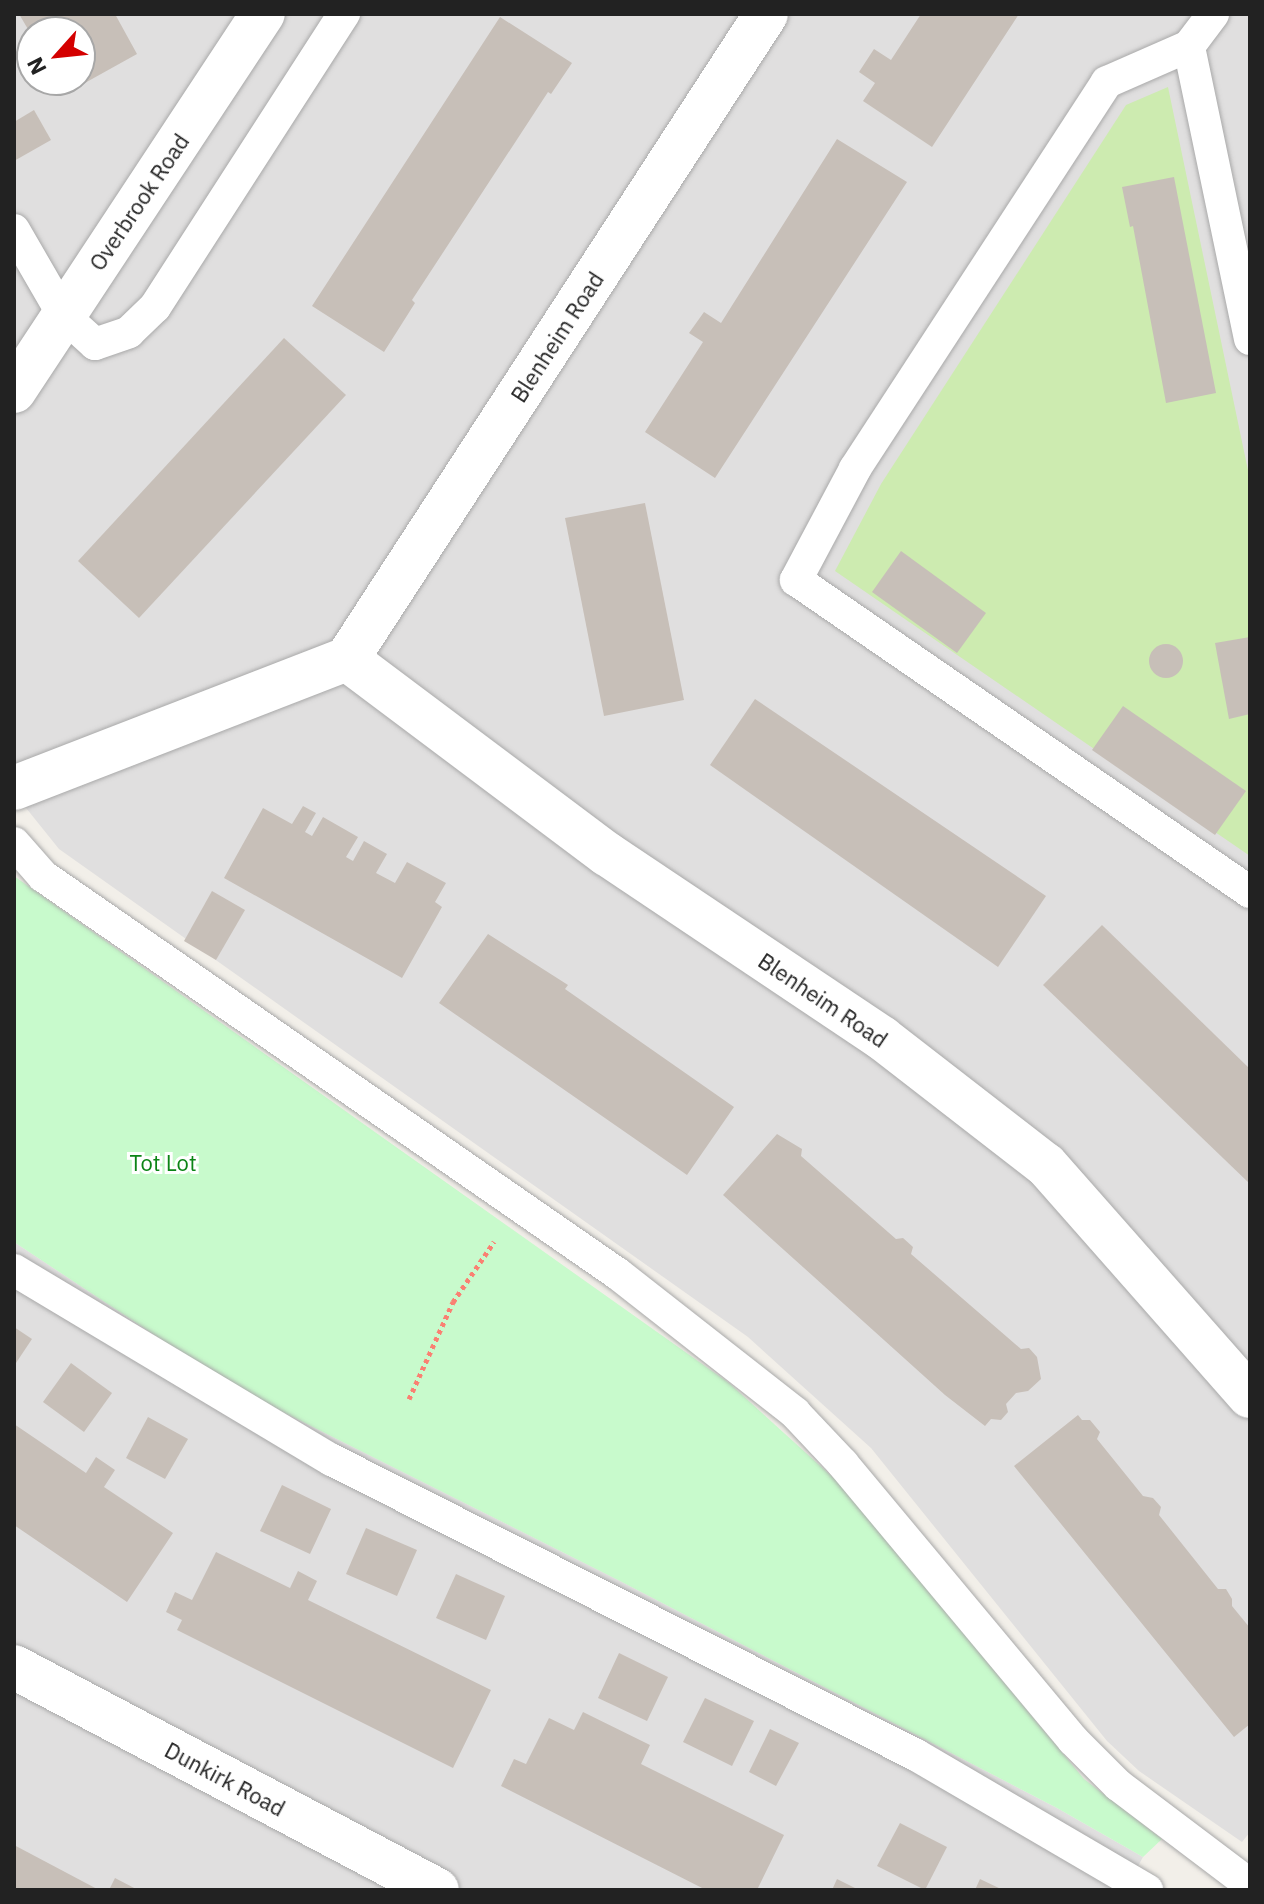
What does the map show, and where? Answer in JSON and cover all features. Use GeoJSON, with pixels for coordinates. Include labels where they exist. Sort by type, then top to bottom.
{"type":"FeatureCollection","features":[{"type":"Feature","properties":{"kind":"street","name":"Blenheim Road"},"geometry":{"type":"LineString","coordinates":[[766,14],[347,659],[607,854],[882,1038],[1046,1165],[1250,1396]]}},
{"type":"Feature","properties":{"kind":"street","name":"Overbrook Road"},"geometry":{"type":"LineString","coordinates":[[14,391],[265,15]]}},
{"type":"Feature","properties":{"kind":"street"},"geometry":{"type":"LineString","coordinates":[[14,788],[347,659]]}},
{"type":"Feature","properties":{"kind":"street","name":"Dunkirk Road"},"geometry":{"type":"LineString","coordinates":[[14,1667],[437,1890]]}},
{"type":"Feature","properties":{"kind":"lane"},"geometry":{"type":"LineString","coordinates":[[14,230],[63,315],[95,344],[129,332],[155,307],[344,14]]}},
{"type":"Feature","properties":{"kind":"lane"},"geometry":{"type":"LineString","coordinates":[[1213,14],[1189,46],[1107,82],[855,469],[796,580],[1250,892]]}},
{"type":"Feature","properties":{"kind":"lane"},"geometry":{"type":"LineString","coordinates":[[1189,46],[1250,339]]}},
{"type":"Feature","properties":{"kind":"lane"},"geometry":{"type":"LineString","coordinates":[[14,843],[43,876],[618,1274],[795,1413],[843,1464],[1073,1740],[1118,1785],[1250,1885]]}},
{"type":"Feature","properties":{"kind":"lane"},"geometry":{"type":"LineString","coordinates":[[14,1270],[332,1460],[916,1755],[1147,1890]]}},
{"type":"Feature","properties":{"kind":"path"},"geometry":{"type":"LineString","coordinates":[[409,1399],[453,1302],[519,1206]]}},
{"type":"Feature","properties":{"kind":"shaded area"},"geometry":{"type":"Polygon","coordinates":[[[14,14],[1250,14],[1250,1832],[1242,1842],[1139,1771],[1107,1741],[871,1448],[748,1337],[59,849],[14,793],[14,14]]]}},
{"type":"Feature","properties":{"kind":"shaded area"},"geometry":{"type":"Polygon","coordinates":[[[14,1242],[233,1387],[620,1581],[1057,1808],[1143,1857],[1125,1890],[14,1890],[14,1242]]]}},
{"type":"Feature","properties":{"kind":"green space"},"geometry":{"type":"Polygon","coordinates":[[[1168,87],[1250,480],[1250,856],[835,571],[881,484],[1126,105],[1168,87]]]}},
{"type":"Feature","properties":{"kind":"green space","name":"Tot Lot"},"geometry":{"type":"Polygon","coordinates":[[[14,876],[729,1383],[838,1482],[1084,1779],[1162,1839],[1143,1857],[1057,1808],[620,1581],[233,1387],[14,1242],[14,876]]]}},
{"type":"Feature","properties":{"kind":"building"},"geometry":{"type":"Polygon","coordinates":[[[115,14],[137,54],[96,77],[96,16],[20,16],[115,14]]]}},
{"type":"Feature","properties":{"kind":"building"},"geometry":{"type":"Polygon","coordinates":[[[921,14],[1019,14],[932,147],[863,101],[875,83],[859,72],[874,49],[891,60],[921,14]]]}},
{"type":"Feature","properties":{"kind":"building"},"geometry":{"type":"Polygon","coordinates":[[[500,17],[572,63],[551,94],[548,92],[412,300],[415,303],[384,352],[312,306],[500,17]]]}},
{"type":"Feature","properties":{"kind":"building"},"geometry":{"type":"Polygon","coordinates":[[[34,110],[51,140],[14,161],[14,122],[34,110]]]}},
{"type":"Feature","properties":{"kind":"building"},"geometry":{"type":"Polygon","coordinates":[[[837,139],[907,182],[715,478],[645,432],[703,342],[689,333],[704,312],[721,323],[837,139]]]}},
{"type":"Feature","properties":{"kind":"building"},"geometry":{"type":"Polygon","coordinates":[[[1174,177],[1216,393],[1166,403],[1133,226],[1130,227],[1122,187],[1174,177]]]}},
{"type":"Feature","properties":{"kind":"building"},"geometry":{"type":"Polygon","coordinates":[[[284,338],[346,395],[139,618],[78,561],[284,338]]]}},
{"type":"Feature","properties":{"kind":"building"},"geometry":{"type":"Polygon","coordinates":[[[645,503],[684,700],[604,716],[565,518],[645,503]]]}},
{"type":"Feature","properties":{"kind":"building"},"geometry":{"type":"Polygon","coordinates":[[[901,551],[986,613],[957,653],[872,592],[901,551]]]}},
{"type":"Feature","properties":{"kind":"building"},"geometry":{"type":"Polygon","coordinates":[[[1250,637],[1250,714],[1229,719],[1215,643],[1250,637]]]}},
{"type":"Feature","properties":{"kind":"building"},"geometry":{"type":"Polygon","coordinates":[[[1166,644],[1178,649],[1183,661],[1178,673],[1166,678],[1154,673],[1149,661],[1154,649],[1166,644]]]}},
{"type":"Feature","properties":{"kind":"building"},"geometry":{"type":"Polygon","coordinates":[[[755,699],[1046,896],[998,967],[710,765],[755,699]]]}},
{"type":"Feature","properties":{"kind":"building"},"geometry":{"type":"Polygon","coordinates":[[[1123,706],[1246,791],[1215,835],[1092,750],[1123,706]]]}},
{"type":"Feature","properties":{"kind":"building"},"geometry":{"type":"Polygon","coordinates":[[[303,806],[316,813],[305,832],[312,836],[323,817],[358,837],[346,857],[353,861],[364,841],[387,854],[376,873],[395,883],[407,862],[446,883],[435,902],[442,907],[402,978],[224,878],[263,808],[292,824],[303,806]]]}},
{"type":"Feature","properties":{"kind":"building"},"geometry":{"type":"Polygon","coordinates":[[[212,891],[245,910],[216,960],[184,941],[212,891]]]}},
{"type":"Feature","properties":{"kind":"building"},"geometry":{"type":"Polygon","coordinates":[[[1102,925],[1250,1069],[1250,1184],[1043,985],[1102,925]]]}},
{"type":"Feature","properties":{"kind":"building"},"geometry":{"type":"Polygon","coordinates":[[[488,934],[568,985],[565,989],[734,1107],[687,1175],[439,1003],[488,934]]]}},
{"type":"Feature","properties":{"kind":"building"},"geometry":{"type":"Polygon","coordinates":[[[777,1134],[802,1149],[801,1156],[896,1239],[903,1238],[913,1247],[911,1254],[1021,1349],[1029,1348],[1037,1357],[1041,1379],[1028,1391],[1016,1393],[1006,1404],[1008,1412],[1001,1420],[991,1419],[985,1426],[945,1395],[723,1195],[777,1134]]]}},
{"type":"Feature","properties":{"kind":"building"},"geometry":{"type":"Polygon","coordinates":[[[14,1327],[32,1339],[14,1366],[14,1327]]]}},
{"type":"Feature","properties":{"kind":"building"},"geometry":{"type":"Polygon","coordinates":[[[71,1363],[112,1393],[84,1432],[43,1402],[71,1363]]]}},
{"type":"Feature","properties":{"kind":"building"},"geometry":{"type":"Polygon","coordinates":[[[1078,1415],[1082,1420],[1090,1420],[1100,1432],[1097,1439],[1143,1496],[1153,1498],[1161,1507],[1159,1515],[1218,1589],[1226,1589],[1232,1606],[1250,1628],[1250,1724],[1234,1737],[1014,1466],[1078,1415]]]}},
{"type":"Feature","properties":{"kind":"building"},"geometry":{"type":"Polygon","coordinates":[[[148,1417],[188,1439],[165,1479],[126,1458],[148,1417]]]}},
{"type":"Feature","properties":{"kind":"building"},"geometry":{"type":"Polygon","coordinates":[[[14,1424],[86,1473],[96,1457],[115,1470],[104,1487],[173,1533],[127,1602],[14,1525],[14,1424]]]}},
{"type":"Feature","properties":{"kind":"building"},"geometry":{"type":"Polygon","coordinates":[[[282,1485],[331,1509],[310,1554],[260,1531],[282,1485]]]}},
{"type":"Feature","properties":{"kind":"building"},"geometry":{"type":"Polygon","coordinates":[[[366,1528],[417,1550],[397,1596],[346,1574],[366,1528]]]}},
{"type":"Feature","properties":{"kind":"building"},"geometry":{"type":"Polygon","coordinates":[[[216,1552],[290,1588],[298,1571],[317,1581],[308,1600],[491,1690],[453,1768],[177,1630],[182,1620],[166,1612],[175,1592],[192,1600],[216,1552]]]}},
{"type":"Feature","properties":{"kind":"building"},"geometry":{"type":"Polygon","coordinates":[[[456,1574],[505,1596],[486,1640],[436,1618],[456,1574]]]}},
{"type":"Feature","properties":{"kind":"building"},"geometry":{"type":"Polygon","coordinates":[[[619,1653],[668,1677],[647,1721],[598,1698],[619,1653]]]}},
{"type":"Feature","properties":{"kind":"building"},"geometry":{"type":"Polygon","coordinates":[[[705,1698],[754,1721],[732,1766],[683,1742],[705,1698]]]}},
{"type":"Feature","properties":{"kind":"building"},"geometry":{"type":"Polygon","coordinates":[[[583,1712],[650,1745],[641,1764],[784,1835],[757,1890],[706,1890],[501,1786],[514,1759],[526,1764],[549,1718],[574,1730],[583,1712]]]}},
{"type":"Feature","properties":{"kind":"building"},"geometry":{"type":"Polygon","coordinates":[[[770,1729],[799,1743],[776,1786],[749,1772],[770,1729]]]}},
{"type":"Feature","properties":{"kind":"building"},"geometry":{"type":"Polygon","coordinates":[[[900,1823],[947,1847],[925,1890],[877,1866],[900,1823]]]}},
{"type":"Feature","properties":{"kind":"building"},"geometry":{"type":"Polygon","coordinates":[[[14,1845],[99,1890],[14,1890],[14,1845]]]}},
{"type":"Feature","properties":{"kind":"building"},"geometry":{"type":"Polygon","coordinates":[[[115,1878],[138,1890],[109,1890],[115,1878]]]}},
{"type":"Feature","properties":{"kind":"building"},"geometry":{"type":"Polygon","coordinates":[[[837,1879],[859,1890],[832,1890],[837,1879]]]}},
{"type":"Feature","properties":{"kind":"building"},"geometry":{"type":"Polygon","coordinates":[[[980,1879],[1003,1890],[975,1890],[980,1879]]]}}]}
